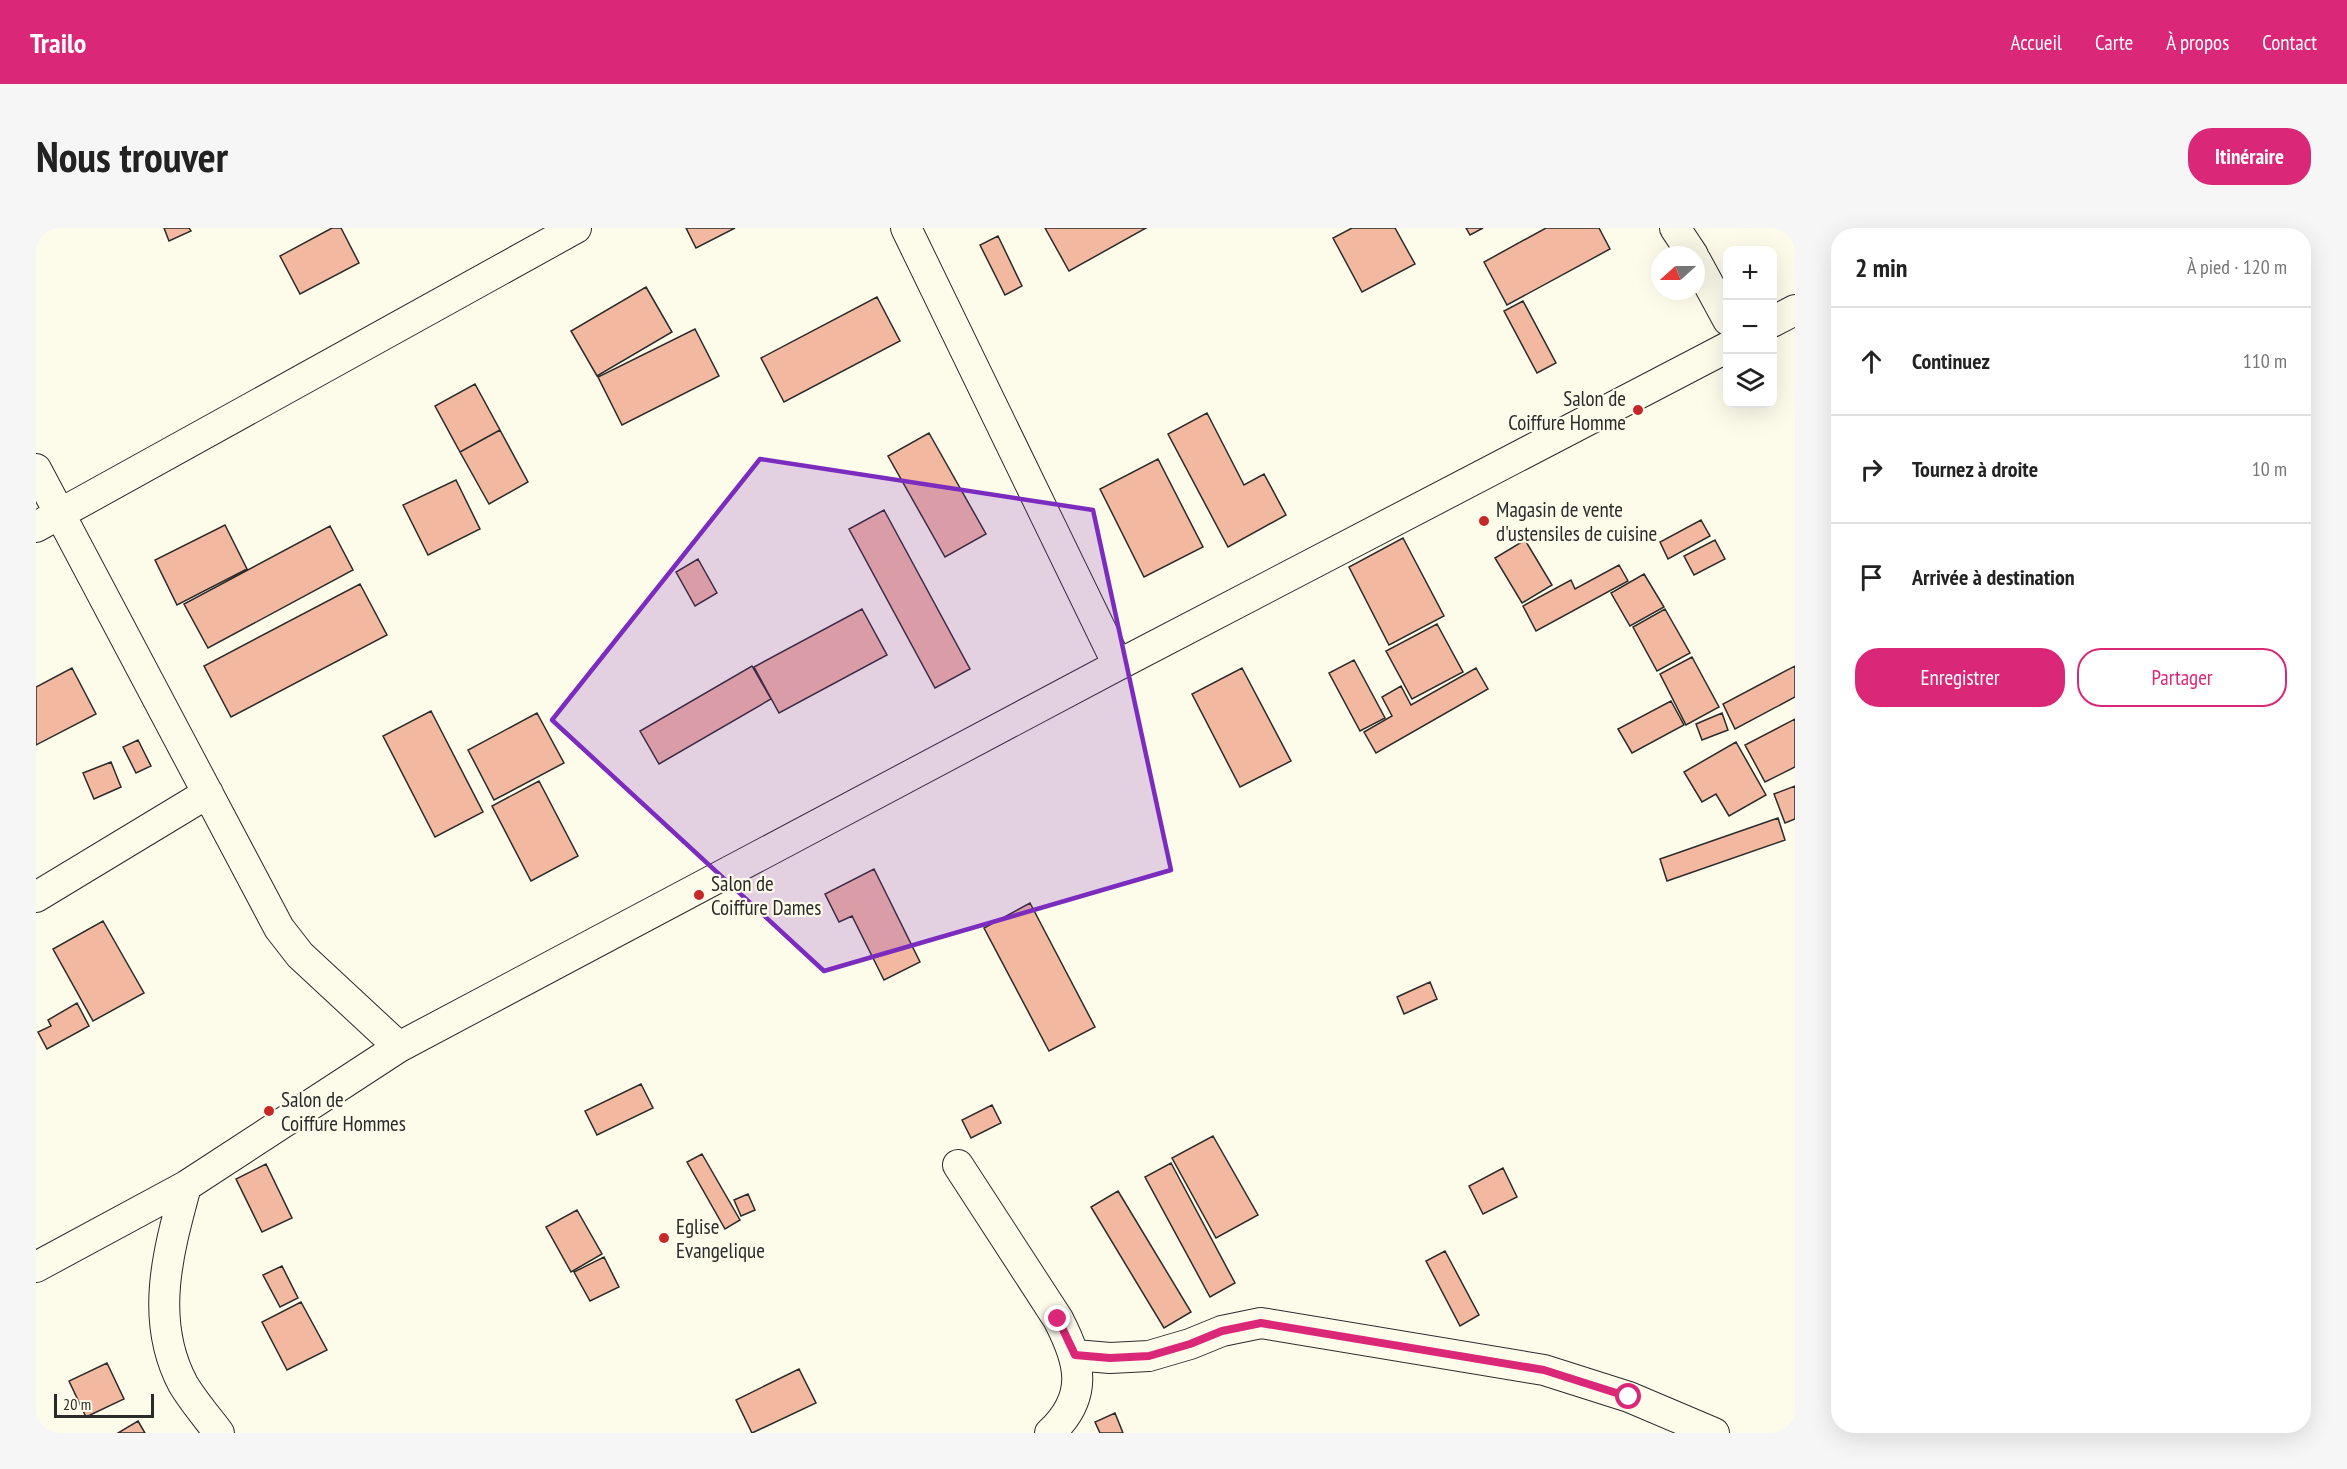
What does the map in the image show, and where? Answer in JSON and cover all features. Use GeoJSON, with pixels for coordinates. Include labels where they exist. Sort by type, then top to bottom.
{"type":"FeatureCollection","features":[{"type":"Feature","properties":{"kind":"street"},"geometry":{"type":"LineString","coordinates":[[48,520],[576,228]]}},
{"type":"Feature","properties":{"kind":"street"},"geometry":{"type":"LineString","coordinates":[[906,228],[1118,665]]}},
{"type":"Feature","properties":{"kind":"street"},"geometry":{"type":"LineString","coordinates":[[1676,228],[1687,246]]}},
{"type":"Feature","properties":{"kind":"street"},"geometry":{"type":"LineString","coordinates":[[1705,278],[1723,311]]}},
{"type":"Feature","properties":{"kind":"street"},"geometry":{"type":"LineString","coordinates":[[1777,320],[1795,309]]}},
{"type":"Feature","properties":{"kind":"street"},"geometry":{"type":"LineString","coordinates":[[36,1267],[186,1186],[399,1047],[1118,665],[1723,350]]}},
{"type":"Feature","properties":{"kind":"street"},"geometry":{"type":"LineString","coordinates":[[36,469],[48,520],[208,793],[279,928],[300,955],[399,1047]]}},
{"type":"Feature","properties":{"kind":"street"},"geometry":{"type":"LineString","coordinates":[[36,897],[208,793]]}},
{"type":"Feature","properties":{"kind":"street"},"geometry":{"type":"LineString","coordinates":[[958,1165],[1058,1319],[1075,1355],[1079,1373],[1074,1398],[1059,1425],[1050,1433]]}},
{"type":"Feature","properties":{"kind":"street"},"geometry":{"type":"LineString","coordinates":[[186,1186],[167,1254],[163,1304],[165,1340],[184,1385],[219,1433]]}},
{"type":"Feature","properties":{"kind":"street"},"geometry":{"type":"LineString","coordinates":[[1075,1355],[1110,1358],[1149,1356],[1190,1344],[1222,1331],[1261,1323],[1544,1370],[1629,1397],[1714,1433]]}},
{"type":"Feature","properties":{"kind":"highlighted area"},"geometry":{"type":"Polygon","coordinates":[[[760,459],[1093,510],[1171,870],[824,971],[552,720],[760,459]]]}},
{"type":"Feature","properties":{"kind":"building"},"geometry":{"type":"Polygon","coordinates":[[[164,228],[189,228],[191,231],[169,241],[164,228]]]}},
{"type":"Feature","properties":{"kind":"building"},"geometry":{"type":"Polygon","coordinates":[[[332,228],[341,228],[359,263],[300,294],[280,256],[332,228]]]}},
{"type":"Feature","properties":{"kind":"building"},"geometry":{"type":"Polygon","coordinates":[[[686,228],[735,228],[696,248],[686,228]]]}},
{"type":"Feature","properties":{"kind":"building"},"geometry":{"type":"Polygon","coordinates":[[[1045,228],[1146,228],[1069,271],[1045,228]]]}},
{"type":"Feature","properties":{"kind":"building"},"geometry":{"type":"Polygon","coordinates":[[[1352,228],[1395,228],[1415,264],[1362,292],[1333,238],[1352,228]]]}},
{"type":"Feature","properties":{"kind":"building"},"geometry":{"type":"Polygon","coordinates":[[[1466,228],[1483,228],[1470,235],[1466,228]]]}},
{"type":"Feature","properties":{"kind":"building"},"geometry":{"type":"Polygon","coordinates":[[[1546,228],[1599,228],[1610,249],[1507,305],[1484,262],[1546,228]]]}},
{"type":"Feature","properties":{"kind":"building"},"geometry":{"type":"Polygon","coordinates":[[[998,236],[1022,286],[1005,295],[980,245],[998,236]]]}},
{"type":"Feature","properties":{"kind":"building"},"geometry":{"type":"Polygon","coordinates":[[[646,287],[672,332],[597,376],[571,331],[646,287]]]}},
{"type":"Feature","properties":{"kind":"building"},"geometry":{"type":"Polygon","coordinates":[[[877,297],[900,341],[784,402],[761,358],[877,297]]]}},
{"type":"Feature","properties":{"kind":"building"},"geometry":{"type":"Polygon","coordinates":[[[1523,301],[1556,363],[1537,373],[1504,311],[1523,301]]]}},
{"type":"Feature","properties":{"kind":"building"},"geometry":{"type":"Polygon","coordinates":[[[695,329],[719,376],[622,425],[598,377],[695,329]]]}},
{"type":"Feature","properties":{"kind":"building"},"geometry":{"type":"Polygon","coordinates":[[[475,384],[500,430],[460,452],[435,406],[475,384]]]}},
{"type":"Feature","properties":{"kind":"building"},"geometry":{"type":"Polygon","coordinates":[[[1207,413],[1244,485],[1264,474],[1286,515],[1228,547],[1168,434],[1207,413]]]}},
{"type":"Feature","properties":{"kind":"building"},"geometry":{"type":"Polygon","coordinates":[[[500,430],[528,482],[489,504],[460,452],[500,430]]]}},
{"type":"Feature","properties":{"kind":"building"},"geometry":{"type":"Polygon","coordinates":[[[929,433],[986,534],[945,557],[888,456],[929,433]]]}},
{"type":"Feature","properties":{"kind":"building"},"geometry":{"type":"Polygon","coordinates":[[[1158,459],[1203,547],[1144,577],[1100,489],[1158,459]]]}},
{"type":"Feature","properties":{"kind":"building"},"geometry":{"type":"Polygon","coordinates":[[[456,480],[480,529],[428,555],[403,505],[456,480]]]}},
{"type":"Feature","properties":{"kind":"building"},"geometry":{"type":"Polygon","coordinates":[[[884,510],[970,669],[935,688],[849,529],[884,510]]]}},
{"type":"Feature","properties":{"kind":"building"},"geometry":{"type":"Polygon","coordinates":[[[1701,520],[1710,536],[1668,559],[1660,542],[1701,520]]]}},
{"type":"Feature","properties":{"kind":"building"},"geometry":{"type":"Polygon","coordinates":[[[225,525],[247,569],[177,605],[155,560],[225,525]]]}},
{"type":"Feature","properties":{"kind":"building"},"geometry":{"type":"Polygon","coordinates":[[[330,526],[353,570],[208,648],[184,604],[330,526]]]}},
{"type":"Feature","properties":{"kind":"building"},"geometry":{"type":"Polygon","coordinates":[[[1403,538],[1444,616],[1389,645],[1349,567],[1403,538]]]}},
{"type":"Feature","properties":{"kind":"building"},"geometry":{"type":"Polygon","coordinates":[[[1525,540],[1552,585],[1522,603],[1495,558],[1525,540]]]}},
{"type":"Feature","properties":{"kind":"building"},"geometry":{"type":"Polygon","coordinates":[[[1715,540],[1725,559],[1694,575],[1684,556],[1715,540]]]}},
{"type":"Feature","properties":{"kind":"building"},"geometry":{"type":"Polygon","coordinates":[[[698,559],[717,593],[695,606],[676,572],[698,559]]]}},
{"type":"Feature","properties":{"kind":"building"},"geometry":{"type":"Polygon","coordinates":[[[1619,565],[1628,581],[1536,631],[1523,606],[1571,580],[1575,589],[1619,565]]]}},
{"type":"Feature","properties":{"kind":"building"},"geometry":{"type":"Polygon","coordinates":[[[1644,574],[1664,607],[1630,626],[1611,593],[1644,574]]]}},
{"type":"Feature","properties":{"kind":"building"},"geometry":{"type":"Polygon","coordinates":[[[360,584],[387,635],[231,717],[204,666],[360,584]]]}},
{"type":"Feature","properties":{"kind":"building"},"geometry":{"type":"Polygon","coordinates":[[[862,609],[887,655],[779,713],[754,667],[862,609]]]}},
{"type":"Feature","properties":{"kind":"building"},"geometry":{"type":"Polygon","coordinates":[[[1665,609],[1690,653],[1657,671],[1633,627],[1665,609]]]}},
{"type":"Feature","properties":{"kind":"building"},"geometry":{"type":"Polygon","coordinates":[[[1437,624],[1463,672],[1412,699],[1386,651],[1437,624]]]}},
{"type":"Feature","properties":{"kind":"building"},"geometry":{"type":"Polygon","coordinates":[[[1692,657],[1719,707],[1686,725],[1660,674],[1692,657]]]}},
{"type":"Feature","properties":{"kind":"building"},"geometry":{"type":"Polygon","coordinates":[[[1354,660],[1385,718],[1360,731],[1329,673],[1354,660]]]}},
{"type":"Feature","properties":{"kind":"building"},"geometry":{"type":"Polygon","coordinates":[[[752,666],[771,699],[659,764],[640,731],[752,666]]]}},
{"type":"Feature","properties":{"kind":"building"},"geometry":{"type":"Polygon","coordinates":[[[1795,666],[1795,697],[1735,729],[1723,704],[1795,666]]]}},
{"type":"Feature","properties":{"kind":"building"},"geometry":{"type":"Polygon","coordinates":[[[72,668],[96,714],[36,745],[36,687],[72,668]]]}},
{"type":"Feature","properties":{"kind":"building"},"geometry":{"type":"Polygon","coordinates":[[[1242,668],[1291,761],[1240,787],[1192,694],[1242,668]]]}},
{"type":"Feature","properties":{"kind":"building"},"geometry":{"type":"Polygon","coordinates":[[[1476,668],[1488,689],[1376,753],[1364,732],[1392,716],[1382,697],[1401,686],[1411,705],[1476,668]]]}},
{"type":"Feature","properties":{"kind":"building"},"geometry":{"type":"Polygon","coordinates":[[[1671,701],[1684,725],[1632,753],[1618,729],[1671,701]]]}},
{"type":"Feature","properties":{"kind":"building"},"geometry":{"type":"Polygon","coordinates":[[[431,711],[483,812],[435,837],[383,736],[431,711]]]}},
{"type":"Feature","properties":{"kind":"building"},"geometry":{"type":"Polygon","coordinates":[[[537,713],[564,763],[494,800],[468,750],[537,713]]]}},
{"type":"Feature","properties":{"kind":"building"},"geometry":{"type":"Polygon","coordinates":[[[1722,713],[1728,730],[1702,740],[1696,724],[1722,713]]]}},
{"type":"Feature","properties":{"kind":"building"},"geometry":{"type":"Polygon","coordinates":[[[1795,719],[1795,767],[1765,782],[1745,745],[1795,719]]]}},
{"type":"Feature","properties":{"kind":"building"},"geometry":{"type":"Polygon","coordinates":[[[138,740],[151,766],[136,773],[123,747],[138,740]]]}},
{"type":"Feature","properties":{"kind":"building"},"geometry":{"type":"Polygon","coordinates":[[[1736,742],[1766,795],[1729,816],[1716,794],[1702,802],[1684,772],[1736,742]]]}},
{"type":"Feature","properties":{"kind":"building"},"geometry":{"type":"Polygon","coordinates":[[[111,762],[121,787],[94,799],[83,773],[111,762]]]}},
{"type":"Feature","properties":{"kind":"building"},"geometry":{"type":"Polygon","coordinates":[[[539,781],[578,856],[531,881],[492,806],[539,781]]]}},
{"type":"Feature","properties":{"kind":"building"},"geometry":{"type":"Polygon","coordinates":[[[1795,786],[1795,819],[1785,823],[1774,794],[1795,786]]]}},
{"type":"Feature","properties":{"kind":"building"},"geometry":{"type":"Polygon","coordinates":[[[1778,818],[1785,840],[1667,881],[1660,859],[1778,818]]]}},
{"type":"Feature","properties":{"kind":"building"},"geometry":{"type":"Polygon","coordinates":[[[874,869],[920,962],[884,980],[852,916],[839,922],[825,894],[874,869]]]}},
{"type":"Feature","properties":{"kind":"building"},"geometry":{"type":"Polygon","coordinates":[[[1030,903],[1095,1027],[1049,1051],[984,928],[1030,903]]]}},
{"type":"Feature","properties":{"kind":"building"},"geometry":{"type":"Polygon","coordinates":[[[103,921],[144,993],[93,1021],[53,949],[103,921]]]}},
{"type":"Feature","properties":{"kind":"building"},"geometry":{"type":"Polygon","coordinates":[[[1430,982],[1437,999],[1404,1014],[1397,997],[1430,982]]]}},
{"type":"Feature","properties":{"kind":"building"},"geometry":{"type":"Polygon","coordinates":[[[77,1003],[89,1026],[47,1049],[38,1032],[51,1026],[48,1020],[77,1003]]]}},
{"type":"Feature","properties":{"kind":"building"},"geometry":{"type":"Polygon","coordinates":[[[641,1084],[653,1108],[597,1135],[585,1111],[641,1084]]]}},
{"type":"Feature","properties":{"kind":"building"},"geometry":{"type":"Polygon","coordinates":[[[992,1105],[1001,1123],[971,1138],[962,1120],[992,1105]]]}},
{"type":"Feature","properties":{"kind":"building"},"geometry":{"type":"Polygon","coordinates":[[[1213,1136],[1258,1215],[1216,1238],[1172,1158],[1213,1136]]]}},
{"type":"Feature","properties":{"kind":"building"},"geometry":{"type":"Polygon","coordinates":[[[702,1154],[740,1220],[725,1229],[687,1162],[702,1154]]]}},
{"type":"Feature","properties":{"kind":"building"},"geometry":{"type":"Polygon","coordinates":[[[1171,1163],[1235,1283],[1210,1297],[1145,1177],[1171,1163]]]}},
{"type":"Feature","properties":{"kind":"building"},"geometry":{"type":"Polygon","coordinates":[[[266,1164],[292,1218],[262,1232],[236,1179],[266,1164]]]}},
{"type":"Feature","properties":{"kind":"building"},"geometry":{"type":"Polygon","coordinates":[[[1503,1168],[1517,1197],[1483,1214],[1469,1186],[1503,1168]]]}},
{"type":"Feature","properties":{"kind":"building"},"geometry":{"type":"Polygon","coordinates":[[[1118,1191],[1191,1312],[1164,1328],[1091,1207],[1118,1191]]]}},
{"type":"Feature","properties":{"kind":"building"},"geometry":{"type":"Polygon","coordinates":[[[748,1194],[755,1210],[741,1216],[734,1200],[748,1194]]]}},
{"type":"Feature","properties":{"kind":"building"},"geometry":{"type":"Polygon","coordinates":[[[577,1210],[602,1254],[571,1272],[546,1227],[577,1210]]]}},
{"type":"Feature","properties":{"kind":"building"},"geometry":{"type":"Polygon","coordinates":[[[1445,1251],[1479,1315],[1460,1326],[1426,1261],[1445,1251]]]}},
{"type":"Feature","properties":{"kind":"building"},"geometry":{"type":"Polygon","coordinates":[[[604,1257],[619,1287],[590,1301],[574,1272],[604,1257]]]}},
{"type":"Feature","properties":{"kind":"building"},"geometry":{"type":"Polygon","coordinates":[[[282,1266],[298,1298],[280,1307],[263,1275],[282,1266]]]}},
{"type":"Feature","properties":{"kind":"building"},"geometry":{"type":"Polygon","coordinates":[[[301,1302],[327,1350],[287,1370],[262,1322],[301,1302]]]}},
{"type":"Feature","properties":{"kind":"building"},"geometry":{"type":"Polygon","coordinates":[[[107,1363],[124,1399],[86,1417],[69,1381],[107,1363]]]}},
{"type":"Feature","properties":{"kind":"building"},"geometry":{"type":"Polygon","coordinates":[[[799,1369],[816,1403],[752,1433],[736,1400],[799,1369]]]}},
{"type":"Feature","properties":{"kind":"building"},"geometry":{"type":"Polygon","coordinates":[[[1115,1413],[1123,1433],[1100,1433],[1095,1422],[1115,1413]]]}},
{"type":"Feature","properties":{"kind":"building"},"geometry":{"type":"Polygon","coordinates":[[[138,1421],[145,1433],[118,1433],[138,1421]]]}},
{"type":"Feature","properties":{"kind":"place","name":"Salon de Coiffure Homme"},"geometry":{"type":"Point","coordinates":[1638,410]}},
{"type":"Feature","properties":{"kind":"place","name":"Magasin de vente d'ustensiles de cuisine"},"geometry":{"type":"Point","coordinates":[1484,521]}},
{"type":"Feature","properties":{"kind":"place","name":"Salon de Coiffure Dames"},"geometry":{"type":"Point","coordinates":[699,895]}},
{"type":"Feature","properties":{"kind":"place","name":"Salon de Coiffure Hommes"},"geometry":{"type":"Point","coordinates":[269,1111]}},
{"type":"Feature","properties":{"kind":"place","name":"Eglise Evangelique"},"geometry":{"type":"Point","coordinates":[664,1238]}},
{"type":"Feature","properties":{"kind":"route"},"geometry":{"type":"LineString","coordinates":[[1058,1319],[1075,1355],[1110,1358],[1149,1356],[1190,1344],[1222,1331],[1261,1323],[1544,1370],[1629,1397]]}}]}
